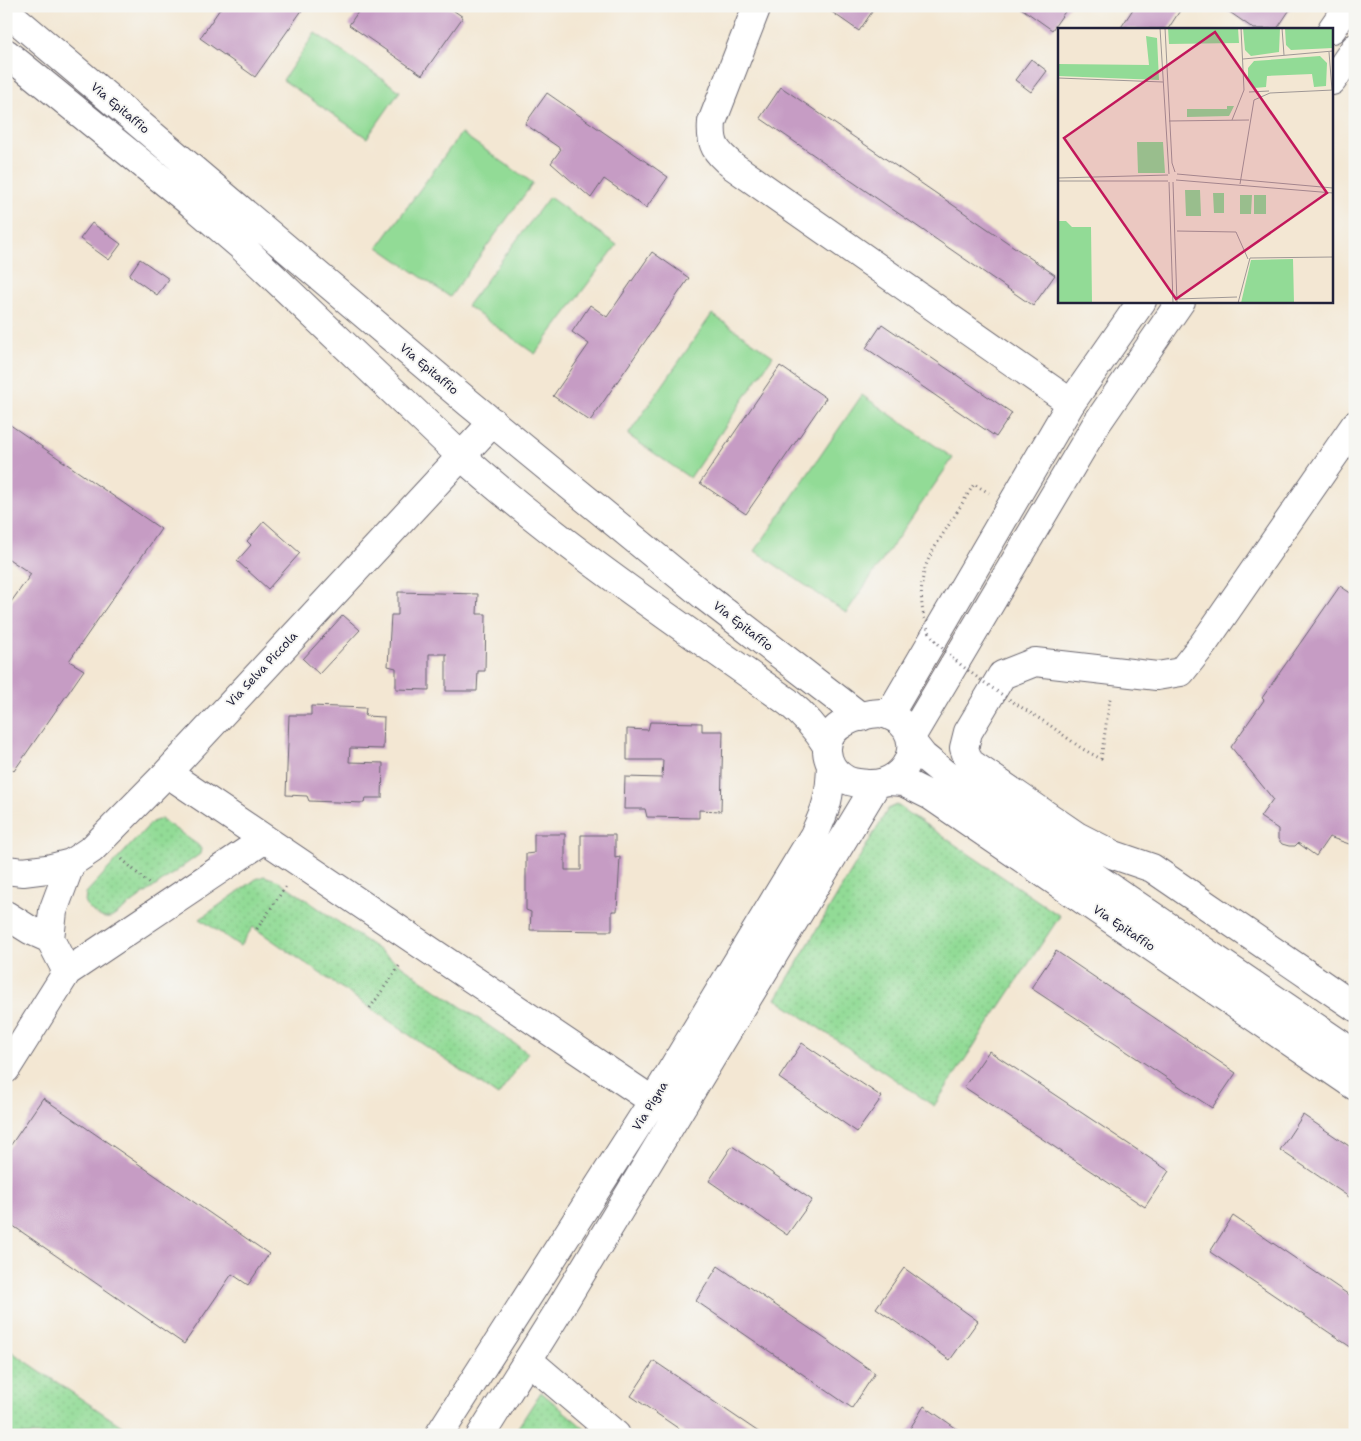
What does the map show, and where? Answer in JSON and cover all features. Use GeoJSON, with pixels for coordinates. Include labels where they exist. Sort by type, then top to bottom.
{"type":"FeatureCollection","features":[{"type":"Feature","properties":{"kind":"street"},"geometry":{"type":"LineString","coordinates":[[757,6],[712,122],[711,135],[714,148],[733,166],[1071,403]]}},
{"type":"Feature","properties":{"kind":"street"},"geometry":{"type":"LineString","coordinates":[[1333,28],[1348,6]]}},
{"type":"Feature","properties":{"kind":"street","name":"Via Epitaffio"},"geometry":{"type":"LineString","coordinates":[[6,11],[493,422],[704,596],[861,717]]}},
{"type":"Feature","properties":{"kind":"street"},"geometry":{"type":"LineString","coordinates":[[1334,78],[1355,48]]}},
{"type":"Feature","properties":{"kind":"street","name":"Via Epitaffio"},"geometry":{"type":"LineString","coordinates":[[6,53],[241,246],[460,456],[495,487],[557,537],[803,714],[816,728],[829,756],[832,768],[848,781],[903,782],[931,796],[1355,1086]]}},
{"type":"Feature","properties":{"kind":"street"},"geometry":{"type":"LineString","coordinates":[[829,756],[830,736],[835,729],[869,714],[881,713],[889,715],[1071,403],[1141,302]]}},
{"type":"Feature","properties":{"kind":"street"},"geometry":{"type":"LineString","coordinates":[[481,1435],[882,783],[903,770],[909,760],[912,747],[911,740],[1097,423],[1180,302]]}},
{"type":"Feature","properties":{"kind":"street","name":"Via Selva Piccola"},"geometry":{"type":"LineString","coordinates":[[6,870],[31,871],[47,869],[71,863],[92,849],[167,773],[493,422]]}},
{"type":"Feature","properties":{"kind":"street"},"geometry":{"type":"LineString","coordinates":[[1355,425],[1204,643],[1181,672],[1157,676],[1035,662],[1002,675],[968,732],[964,748],[969,762],[1015,807],[1114,855],[1152,868],[1355,1007]]}},
{"type":"Feature","properties":{"kind":"street","name":"Via Epitaffio"},"geometry":{"type":"LineString","coordinates":[[889,715],[906,728],[911,740],[934,766],[1015,807],[1152,916],[1355,1054]]}},
{"type":"Feature","properties":{"kind":"street","name":"Via Pigna"},"geometry":{"type":"LineString","coordinates":[[439,1435],[653,1101],[814,835],[827,807],[830,789],[829,756]]}},
{"type":"Feature","properties":{"kind":"street"},"geometry":{"type":"LineString","coordinates":[[167,773],[653,1101]]}},
{"type":"Feature","properties":{"kind":"street"},"geometry":{"type":"LineString","coordinates":[[6,1069],[67,972],[265,839]]}},
{"type":"Feature","properties":{"kind":"street"},"geometry":{"type":"LineString","coordinates":[[67,972],[50,939],[53,912],[71,863]]}},
{"type":"Feature","properties":{"kind":"street"},"geometry":{"type":"LineString","coordinates":[[1152,916],[1173,883]]}},
{"type":"Feature","properties":{"kind":"street"},"geometry":{"type":"LineString","coordinates":[[6,915],[30,930],[50,939]]}},
{"type":"Feature","properties":{"kind":"street"},"geometry":{"type":"LineString","coordinates":[[1257,988],[1280,956]]}},
{"type":"Feature","properties":{"kind":"street"},"geometry":{"type":"LineString","coordinates":[[528,1360],[616,1435]]}},
{"type":"Feature","properties":{"kind":"path"},"geometry":{"type":"LineString","coordinates":[[974,484],[929,559],[922,585],[922,608],[928,630],[941,647],[961,665],[1081,748],[1101,759],[1114,671]]}},
{"type":"Feature","properties":{"kind":"path"},"geometry":{"type":"LineString","coordinates":[[101,839],[168,904]]}},
{"type":"Feature","properties":{"kind":"path"},"geometry":{"type":"LineString","coordinates":[[257,929],[286,885]]}},
{"type":"Feature","properties":{"kind":"path"},"geometry":{"type":"LineString","coordinates":[[370,1008],[400,965]]}},
{"type":"Feature","properties":{"kind":"green space"},"geometry":{"type":"Polygon","coordinates":[[[315,33],[400,91],[367,138],[283,80],[315,33]]]}},
{"type":"Feature","properties":{"kind":"green space"},"geometry":{"type":"Polygon","coordinates":[[[461,133],[533,183],[450,297],[378,247],[461,133]]]}},
{"type":"Feature","properties":{"kind":"green space"},"geometry":{"type":"Polygon","coordinates":[[[549,197],[617,245],[535,354],[467,306],[549,197]]]}},
{"type":"Feature","properties":{"kind":"green space"},"geometry":{"type":"Polygon","coordinates":[[[712,314],[773,356],[690,478],[628,435],[712,314]]]}},
{"type":"Feature","properties":{"kind":"green space"},"geometry":{"type":"Polygon","coordinates":[[[862,395],[953,458],[846,613],[755,551],[862,395]]]}},
{"type":"Feature","properties":{"kind":"green space"},"geometry":{"type":"Polygon","coordinates":[[[897,805],[1060,916],[934,1106],[776,999],[888,809],[897,805]]]}},
{"type":"Feature","properties":{"kind":"green space"},"geometry":{"type":"Polygon","coordinates":[[[161,819],[198,845],[201,849],[200,854],[114,916],[107,918],[94,913],[85,903],[86,893],[152,822],[161,819]]]}},
{"type":"Feature","properties":{"kind":"green space"},"geometry":{"type":"Polygon","coordinates":[[[264,876],[279,881],[528,1053],[498,1096],[253,927],[240,946],[200,919],[256,879],[264,876]]]}},
{"type":"Feature","properties":{"kind":"green space"},"geometry":{"type":"Polygon","coordinates":[[[6,1348],[135,1435],[6,1435],[6,1348]]]}},
{"type":"Feature","properties":{"kind":"green space"},"geometry":{"type":"Polygon","coordinates":[[[541,1392],[592,1435],[513,1435],[541,1392]]]}},
{"type":"Feature","properties":{"kind":"building"},"geometry":{"type":"Polygon","coordinates":[[[222,6],[305,6],[255,77],[200,38],[222,6]]]}},
{"type":"Feature","properties":{"kind":"building"},"geometry":{"type":"Polygon","coordinates":[[[362,6],[447,6],[463,17],[422,75],[349,25],[362,6]]]}},
{"type":"Feature","properties":{"kind":"building"},"geometry":{"type":"Polygon","coordinates":[[[827,6],[876,6],[859,31],[826,8],[827,6]]]}},
{"type":"Feature","properties":{"kind":"building"},"geometry":{"type":"Polygon","coordinates":[[[1018,6],[1069,6],[1052,30],[1018,6]]]}},
{"type":"Feature","properties":{"kind":"building"},"geometry":{"type":"Polygon","coordinates":[[[1135,6],[1183,6],[1169,28],[1121,28],[1135,6]]]}},
{"type":"Feature","properties":{"kind":"building"},"geometry":{"type":"Polygon","coordinates":[[[1221,6],[1289,6],[1291,8],[1278,28],[1253,28],[1221,6]]]}},
{"type":"Feature","properties":{"kind":"building"},"geometry":{"type":"Polygon","coordinates":[[[1031,59],[1047,71],[1031,92],[1015,80],[1031,59]]]}},
{"type":"Feature","properties":{"kind":"building"},"geometry":{"type":"Polygon","coordinates":[[[781,87],[1055,275],[1033,306],[760,118],[781,87]]]}},
{"type":"Feature","properties":{"kind":"building"},"geometry":{"type":"Polygon","coordinates":[[[547,93],[668,177],[646,208],[604,179],[591,198],[551,163],[561,149],[525,124],[547,93]]]}},
{"type":"Feature","properties":{"kind":"building"},"geometry":{"type":"Polygon","coordinates":[[[92,223],[121,244],[109,260],[80,239],[92,223]]]}},
{"type":"Feature","properties":{"kind":"building"},"geometry":{"type":"Polygon","coordinates":[[[652,252],[689,278],[590,421],[553,396],[589,344],[572,332],[590,305],[607,317],[652,252]]]}},
{"type":"Feature","properties":{"kind":"building"},"geometry":{"type":"Polygon","coordinates":[[[140,259],[169,279],[157,295],[129,275],[140,259]]]}},
{"type":"Feature","properties":{"kind":"building"},"geometry":{"type":"Polygon","coordinates":[[[882,324],[1012,413],[996,437],[866,348],[882,324]]]}},
{"type":"Feature","properties":{"kind":"building"},"geometry":{"type":"Polygon","coordinates":[[[780,366],[826,398],[746,514],[700,483],[780,366]]]}},
{"type":"Feature","properties":{"kind":"building"},"geometry":{"type":"Polygon","coordinates":[[[6,422],[161,529],[69,661],[84,670],[14,771],[6,765],[6,609],[31,574],[6,557],[6,422]]]}},
{"type":"Feature","properties":{"kind":"building"},"geometry":{"type":"Polygon","coordinates":[[[264,521],[300,553],[268,589],[237,561],[251,545],[247,541],[264,521]]]}},
{"type":"Feature","properties":{"kind":"building"},"geometry":{"type":"Polygon","coordinates":[[[1340,586],[1355,596],[1355,846],[1329,837],[1316,856],[1298,843],[1295,846],[1282,844],[1278,839],[1278,829],[1260,817],[1273,799],[1231,747],[1264,700],[1262,698],[1340,586]]]}},
{"type":"Feature","properties":{"kind":"building"},"geometry":{"type":"Polygon","coordinates":[[[398,592],[478,594],[477,614],[486,614],[485,671],[478,671],[477,691],[446,691],[446,654],[429,654],[429,690],[396,689],[396,668],[388,666],[391,615],[398,615],[398,592]]]}},
{"type":"Feature","properties":{"kind":"building"},"geometry":{"type":"Polygon","coordinates":[[[343,615],[360,630],[319,674],[303,659],[343,615]]]}},
{"type":"Feature","properties":{"kind":"building"},"geometry":{"type":"Polygon","coordinates":[[[311,706],[366,708],[365,716],[384,717],[383,749],[350,748],[349,762],[383,763],[382,798],[366,798],[364,803],[309,801],[307,796],[286,795],[289,715],[311,715],[311,706]]]}},
{"type":"Feature","properties":{"kind":"building"},"geometry":{"type":"Polygon","coordinates":[[[650,722],[702,723],[702,731],[723,731],[721,811],[699,810],[699,818],[647,817],[645,809],[624,809],[625,777],[662,778],[663,760],[627,760],[627,729],[648,730],[650,722]]]}},
{"type":"Feature","properties":{"kind":"building"},"geometry":{"type":"Polygon","coordinates":[[[534,834],[565,834],[565,870],[581,870],[581,835],[615,835],[615,858],[620,857],[617,911],[612,911],[612,931],[530,930],[531,912],[526,910],[526,854],[534,853],[534,834]]]}},
{"type":"Feature","properties":{"kind":"building"},"geometry":{"type":"Polygon","coordinates":[[[1056,951],[1236,1073],[1212,1108],[1031,988],[1056,951]]]}},
{"type":"Feature","properties":{"kind":"building"},"geometry":{"type":"Polygon","coordinates":[[[802,1043],[882,1097],[857,1132],[779,1078],[802,1043]]]}},
{"type":"Feature","properties":{"kind":"building"},"geometry":{"type":"Polygon","coordinates":[[[989,1051],[1169,1171],[1145,1207],[964,1087],[989,1051]]]}},
{"type":"Feature","properties":{"kind":"building"},"geometry":{"type":"Polygon","coordinates":[[[43,1098],[269,1254],[248,1285],[232,1274],[184,1344],[6,1221],[6,1152],[43,1098]]]}},
{"type":"Feature","properties":{"kind":"building"},"geometry":{"type":"Polygon","coordinates":[[[1303,1115],[1355,1150],[1355,1201],[1280,1150],[1303,1115]]]}},
{"type":"Feature","properties":{"kind":"building"},"geometry":{"type":"Polygon","coordinates":[[[732,1146],[812,1200],[787,1235],[709,1181],[732,1146]]]}},
{"type":"Feature","properties":{"kind":"building"},"geometry":{"type":"Polygon","coordinates":[[[1233,1216],[1355,1299],[1355,1350],[1210,1252],[1233,1216]]]}},
{"type":"Feature","properties":{"kind":"building"},"geometry":{"type":"Polygon","coordinates":[[[718,1266],[875,1373],[852,1408],[696,1301],[718,1266]]]}},
{"type":"Feature","properties":{"kind":"building"},"geometry":{"type":"Polygon","coordinates":[[[904,1268],[978,1321],[950,1360],[876,1308],[904,1268]]]}},
{"type":"Feature","properties":{"kind":"building"},"geometry":{"type":"Polygon","coordinates":[[[654,1361],[763,1435],[688,1435],[631,1396],[654,1361]]]}},
{"type":"Feature","properties":{"kind":"building"},"geometry":{"type":"Polygon","coordinates":[[[924,1406],[966,1435],[906,1435],[924,1406]]]}}]}
